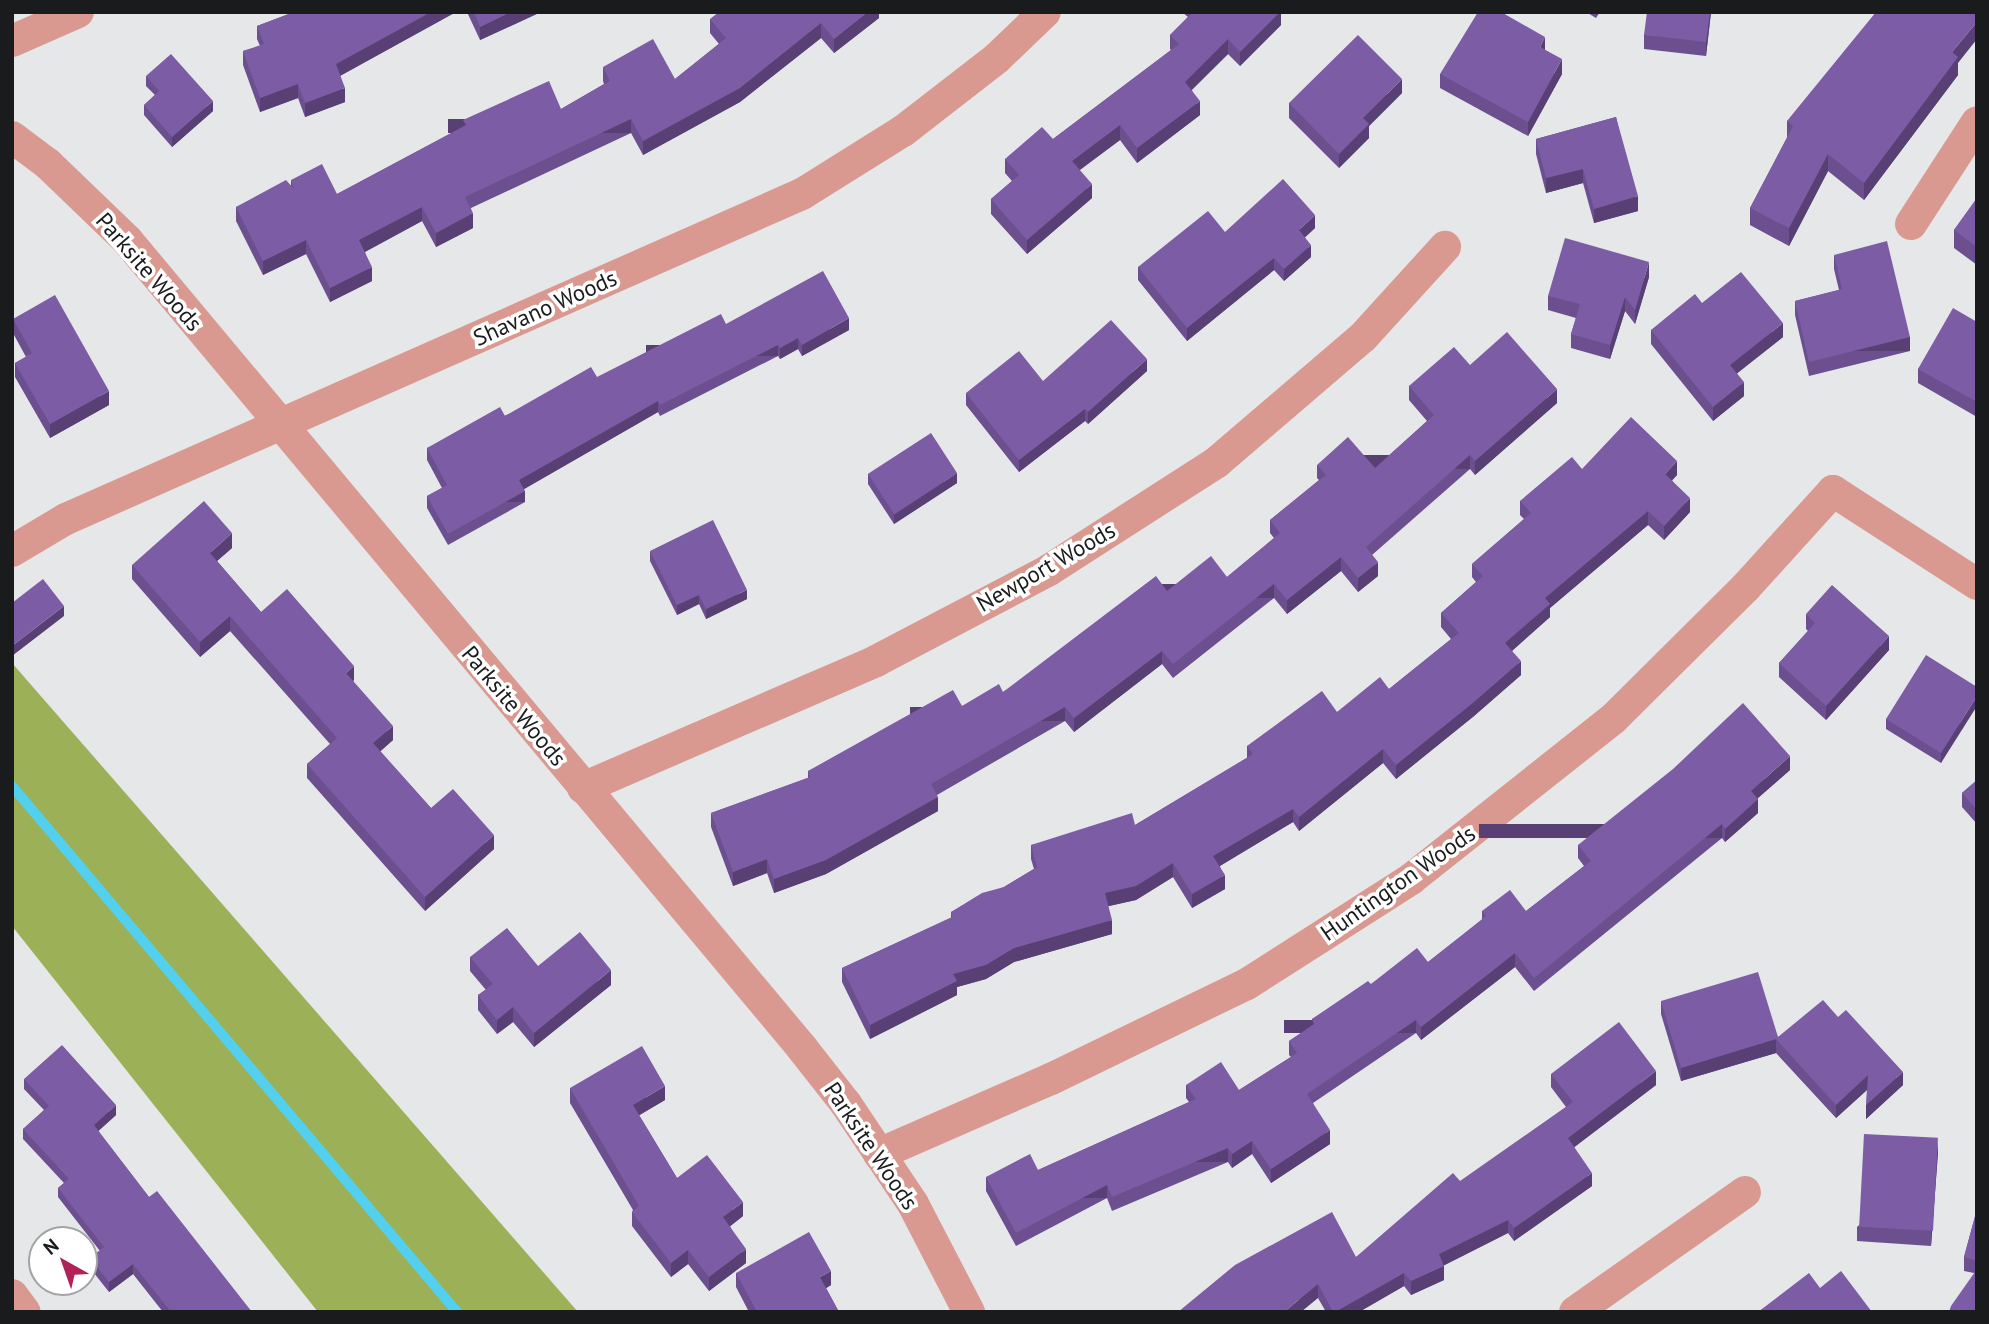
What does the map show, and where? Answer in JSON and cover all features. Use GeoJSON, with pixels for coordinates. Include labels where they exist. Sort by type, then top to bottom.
{"type":"FeatureCollection","features":[{"type":"Feature","properties":{"kind":"street"},"geometry":{"type":"LineString","coordinates":[[12,41],[78,12]]}},
{"type":"Feature","properties":{"kind":"street","name":"Shavano Woods"},"geometry":{"type":"LineString","coordinates":[[12,551],[66,519],[802,194],[903,131],[997,58],[1045,12]]}},
{"type":"Feature","properties":{"kind":"street"},"geometry":{"type":"LineString","coordinates":[[1912,224],[1977,122]]}},
{"type":"Feature","properties":{"kind":"street","name":"Parksite Woods"},"geometry":{"type":"LineString","coordinates":[[12,137],[48,164],[127,240],[278,426],[802,1048],[912,1204],[969,1312]]}},
{"type":"Feature","properties":{"kind":"street","name":"Newport Woods"},"geometry":{"type":"LineString","coordinates":[[583,788],[876,661],[1049,570],[1217,462],[1363,337],[1445,247]]}},
{"type":"Feature","properties":{"kind":"street","name":"Huntington Woods"},"geometry":{"type":"LineString","coordinates":[[879,1154],[1051,1079],[1247,984],[1411,879],[1614,718],[1745,588],[1833,491],[1977,584]]}},
{"type":"Feature","properties":{"kind":"street"},"geometry":{"type":"LineString","coordinates":[[1575,1312],[1745,1192]]}},
{"type":"Feature","properties":{"kind":"street"},"geometry":{"type":"LineString","coordinates":[[12,1295],[25,1312]]}},
{"type":"Feature","properties":{"kind":"green space"},"geometry":{"type":"Polygon","coordinates":[[[12,663],[578,1312],[318,1312],[12,926],[12,663]]]}},
{"type":"Feature","properties":{"kind":"building"},"geometry":{"type":"Polygon","coordinates":[[[294,12],[431,12],[336,64],[345,88],[305,103],[298,84],[260,98],[243,51],[264,44],[257,26],[294,12]]]}},
{"type":"Feature","properties":{"kind":"building"},"geometry":{"type":"Polygon","coordinates":[[[474,12],[511,12],[480,27],[474,12]]]}},
{"type":"Feature","properties":{"kind":"building"},"geometry":{"type":"Polygon","coordinates":[[[719,12],[868,12],[834,39],[821,23],[740,88],[643,141],[631,119],[465,197],[473,213],[436,233],[422,207],[359,240],[372,267],[330,288],[306,240],[263,261],[236,207],[286,180],[294,189],[291,180],[322,164],[337,194],[466,125],[463,120],[549,81],[561,109],[610,81],[603,67],[653,39],[675,79],[726,38],[710,19],[719,12]]]}},
{"type":"Feature","properties":{"kind":"building"},"geometry":{"type":"Polygon","coordinates":[[[1193,12],[1280,12],[1240,52],[1228,39],[1185,82],[1200,101],[1137,148],[1120,125],[1072,161],[1092,184],[1027,240],[991,199],[1019,175],[1005,159],[1042,127],[1053,139],[1179,44],[1170,35],[1193,12]]]}},
{"type":"Feature","properties":{"kind":"building"},"geometry":{"type":"Polygon","coordinates":[[[1478,12],[1501,12],[1545,37],[1540,47],[1562,59],[1528,122],[1440,74],[1478,12]]]}},
{"type":"Feature","properties":{"kind":"building"},"geometry":{"type":"Polygon","coordinates":[[[1647,12],[1710,12],[1706,42],[1644,35],[1647,12]]]}},
{"type":"Feature","properties":{"kind":"building"},"geometry":{"type":"Polygon","coordinates":[[[1876,12],[1977,12],[1977,22],[1952,52],[1958,57],[1864,183],[1828,154],[1789,228],[1750,208],[1793,126],[1787,121],[1876,12]]]}},
{"type":"Feature","properties":{"kind":"building"},"geometry":{"type":"Polygon","coordinates":[[[1358,35],[1402,79],[1363,118],[1369,124],[1339,154],[1289,103],[1358,35]]]}},
{"type":"Feature","properties":{"kind":"building"},"geometry":{"type":"Polygon","coordinates":[[[171,54],[213,101],[172,137],[144,105],[159,91],[146,76],[171,54]]]}},
{"type":"Feature","properties":{"kind":"building"},"geometry":{"type":"Polygon","coordinates":[[[1616,117],[1638,196],[1594,209],[1583,169],[1546,178],[1536,139],[1616,117]]]}},
{"type":"Feature","properties":{"kind":"building"},"geometry":{"type":"Polygon","coordinates":[[[1283,179],[1315,215],[1299,230],[1311,245],[1284,269],[1274,258],[1187,328],[1138,267],[1208,211],[1225,232],[1283,179]]]}},
{"type":"Feature","properties":{"kind":"building"},"geometry":{"type":"Polygon","coordinates":[[[1977,198],[1977,247],[1954,230],[1977,198]]]}},
{"type":"Feature","properties":{"kind":"building"},"geometry":{"type":"Polygon","coordinates":[[[1565,238],[1649,262],[1635,310],[1625,297],[1610,345],[1571,334],[1580,304],[1548,296],[1565,238]]]}},
{"type":"Feature","properties":{"kind":"building"},"geometry":{"type":"Polygon","coordinates":[[[1887,241],[1910,337],[1809,362],[1795,301],[1842,289],[1834,255],[1887,241]]]}},
{"type":"Feature","properties":{"kind":"building"},"geometry":{"type":"Polygon","coordinates":[[[823,271],[849,318],[802,345],[798,338],[780,348],[778,345],[660,405],[658,401],[519,480],[525,491],[448,534],[427,496],[447,485],[427,448],[500,407],[505,416],[591,367],[597,377],[721,314],[726,324],[823,271]]]}},
{"type":"Feature","properties":{"kind":"building"},"geometry":{"type":"Polygon","coordinates":[[[1741,272],[1783,323],[1730,365],[1744,382],[1713,407],[1651,330],[1695,294],[1702,303],[1741,272]]]}},
{"type":"Feature","properties":{"kind":"building"},"geometry":{"type":"Polygon","coordinates":[[[55,295],[109,391],[50,424],[15,363],[32,353],[13,319],[55,295]]]}},
{"type":"Feature","properties":{"kind":"building"},"geometry":{"type":"Polygon","coordinates":[[[1953,308],[1977,322],[1977,402],[1918,369],[1953,308]]]}},
{"type":"Feature","properties":{"kind":"building"},"geometry":{"type":"Polygon","coordinates":[[[1111,320],[1147,359],[1088,412],[1085,409],[1019,460],[966,393],[1019,351],[1043,381],[1111,320]]]}},
{"type":"Feature","properties":{"kind":"building"},"geometry":{"type":"Polygon","coordinates":[[[1507,332],[1557,389],[1475,461],[1470,455],[1366,547],[1378,562],[1358,578],[1341,557],[1287,600],[1274,584],[1173,664],[1162,651],[1074,718],[1065,707],[931,784],[938,797],[826,860],[774,879],[767,859],[733,872],[711,813],[810,777],[808,771],[953,690],[962,706],[999,684],[1003,692],[1156,576],[1167,591],[1211,556],[1227,577],[1280,533],[1270,520],[1326,475],[1317,465],[1348,437],[1375,468],[1434,415],[1409,386],[1454,347],[1470,365],[1507,332]]]}},
{"type":"Feature","properties":{"kind":"building"},"geometry":{"type":"Polygon","coordinates":[[[1631,417],[1677,461],[1665,474],[1690,498],[1664,526],[1648,511],[1545,598],[1550,604],[1505,643],[1521,661],[1396,765],[1383,749],[1299,817],[1293,809],[1213,856],[1225,875],[1192,894],[1173,863],[1136,886],[1105,893],[1112,920],[1014,948],[986,965],[953,974],[957,981],[870,1025],[842,968],[952,917],[951,912],[982,893],[1004,887],[1037,867],[1031,845],[1132,813],[1135,825],[1253,754],[1247,746],[1322,691],[1337,712],[1380,677],[1389,689],[1459,633],[1441,613],[1483,576],[1472,564],[1531,513],[1520,501],[1572,457],[1582,469],[1631,417]]]}},
{"type":"Feature","properties":{"kind":"building"},"geometry":{"type":"Polygon","coordinates":[[[931,433],[957,473],[894,514],[868,474],[931,433]]]}},
{"type":"Feature","properties":{"kind":"building"},"geometry":{"type":"Polygon","coordinates":[[[204,501],[232,533],[210,553],[261,612],[287,589],[354,666],[346,673],[393,726],[373,743],[431,808],[453,789],[494,835],[425,897],[307,764],[337,738],[230,616],[200,642],[132,565],[204,501]]]}},
{"type":"Feature","properties":{"kind":"building"},"geometry":{"type":"Polygon","coordinates":[[[713,520],[747,590],[706,609],[699,595],[677,605],[650,551],[713,520]]]}},
{"type":"Feature","properties":{"kind":"building"},"geometry":{"type":"Polygon","coordinates":[[[43,579],[64,606],[12,646],[12,603],[43,579]]]}},
{"type":"Feature","properties":{"kind":"building"},"geometry":{"type":"Polygon","coordinates":[[[1832,585],[1889,636],[1826,706],[1779,663],[1815,623],[1806,614],[1832,585]]]}},
{"type":"Feature","properties":{"kind":"building"},"geometry":{"type":"Polygon","coordinates":[[[1926,655],[1977,687],[1977,696],[1941,753],[1886,719],[1926,655]]]}},
{"type":"Feature","properties":{"kind":"building"},"geometry":{"type":"Polygon","coordinates":[[[1743,703],[1790,756],[1751,791],[1758,799],[1725,829],[1722,824],[1534,978],[1515,953],[1421,1027],[1416,1020],[1307,1094],[1330,1130],[1271,1169],[1252,1141],[1232,1154],[1228,1148],[1112,1197],[1107,1185],[1016,1233],[986,1177],[1030,1154],[1038,1170],[1196,1099],[1186,1085],[1221,1062],[1239,1090],[1297,1053],[1289,1041],[1314,1024],[1312,1019],[1368,981],[1371,984],[1417,948],[1428,962],[1486,916],[1482,911],[1510,890],[1526,911],[1591,861],[1578,845],[1673,769],[1743,703]]]}},
{"type":"Feature","properties":{"kind":"building"},"geometry":{"type":"Polygon","coordinates":[[[1977,780],[1977,810],[1962,793],[1977,780]]]}},
{"type":"Feature","properties":{"kind":"building"},"geometry":{"type":"Polygon","coordinates":[[[507,928],[538,966],[580,932],[611,970],[534,1033],[513,1007],[497,1020],[478,995],[493,984],[470,957],[507,928]]]}},
{"type":"Feature","properties":{"kind":"building"},"geometry":{"type":"Polygon","coordinates":[[[1758,972],[1778,1037],[1823,1000],[1838,1017],[1846,1010],[1903,1072],[1866,1105],[1868,1075],[1836,1105],[1776,1039],[1681,1068],[1661,1001],[1758,972]]]}},
{"type":"Feature","properties":{"kind":"building"},"geometry":{"type":"Polygon","coordinates":[[[1619,1022],[1656,1071],[1568,1138],[1592,1173],[1514,1228],[1508,1220],[1439,1254],[1444,1266],[1411,1281],[1404,1273],[1335,1312],[1318,1284],[1284,1312],[1178,1312],[1235,1265],[1332,1212],[1356,1257],[1453,1173],[1460,1181],[1573,1102],[1551,1074],[1619,1022]]]}},
{"type":"Feature","properties":{"kind":"building"},"geometry":{"type":"Polygon","coordinates":[[[62,1045],[116,1105],[94,1125],[149,1197],[157,1191],[252,1312],[171,1312],[133,1264],[109,1282],[98,1268],[98,1252],[104,1247],[98,1239],[98,1226],[88,1226],[58,1188],[69,1179],[23,1129],[49,1106],[24,1079],[62,1045]]]}},
{"type":"Feature","properties":{"kind":"building"},"geometry":{"type":"Polygon","coordinates":[[[642,1046],[665,1086],[633,1105],[677,1178],[707,1155],[743,1202],[723,1217],[746,1249],[709,1277],[688,1250],[671,1263],[632,1212],[639,1206],[570,1088],[642,1046]]]}},
{"type":"Feature","properties":{"kind":"building"},"geometry":{"type":"Polygon","coordinates":[[[1864,1134],[1938,1138],[1933,1231],[1859,1227],[1864,1134]]]}},
{"type":"Feature","properties":{"kind":"building"},"geometry":{"type":"Polygon","coordinates":[[[1977,1209],[1977,1261],[1964,1257],[1977,1209]]]}},
{"type":"Feature","properties":{"kind":"building"},"geometry":{"type":"Polygon","coordinates":[[[809,1232],[831,1271],[820,1277],[839,1312],[757,1312],[736,1273],[809,1232]]]}},
{"type":"Feature","properties":{"kind":"building"},"geometry":{"type":"Polygon","coordinates":[[[1977,1269],[1977,1312],[1949,1312],[1951,1306],[1977,1269]]]}},
{"type":"Feature","properties":{"kind":"building"},"geometry":{"type":"Polygon","coordinates":[[[1841,1271],[1872,1312],[1758,1312],[1809,1273],[1820,1288],[1841,1271]]]}},
{"type":"Feature","properties":{"kind":"waterway"},"geometry":{"type":"LineString","coordinates":[[12,786],[457,1312]]}}]}
